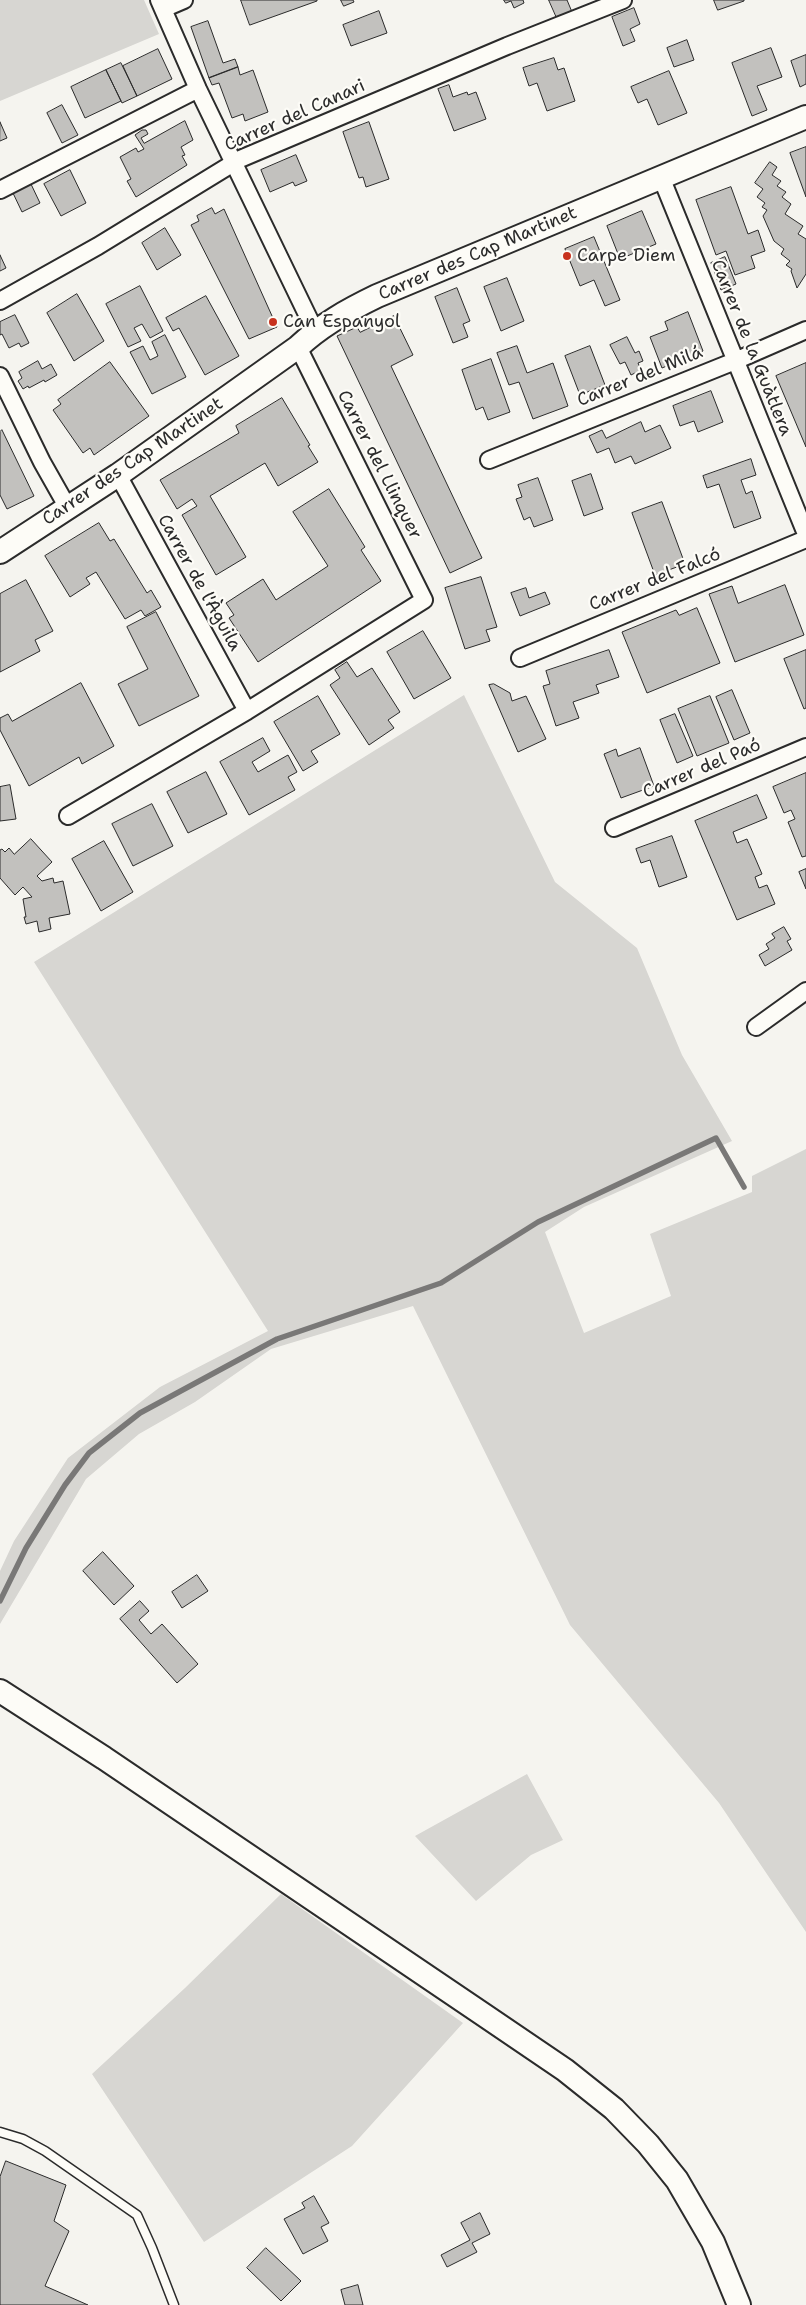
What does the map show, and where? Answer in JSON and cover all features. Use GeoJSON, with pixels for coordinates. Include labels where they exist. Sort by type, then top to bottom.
{"type":"FeatureCollection","features":[{"type":"Feature","properties":{"kind":"street"},"geometry":{"type":"LineString","coordinates":[[184,0],[161,4],[198,89],[315,331]]}},
{"type":"Feature","properties":{"kind":"street","name":"Carrer del Canari"},"geometry":{"type":"LineString","coordinates":[[0,301],[98,246],[240,159],[507,46],[623,0]]}},
{"type":"Feature","properties":{"kind":"street"},"geometry":{"type":"LineString","coordinates":[[0,190],[198,89]]}},
{"type":"Feature","properties":{"kind":"street","name":"Carrer des Cap Martinet"},"geometry":{"type":"LineString","coordinates":[[0,552],[118,475],[298,348],[315,331],[349,310],[377,296],[806,117]]}},
{"type":"Feature","properties":{"kind":"street","name":"Carrer de la Guàtlera"},"geometry":{"type":"LineString","coordinates":[[661,177],[806,534]]}},
{"type":"Feature","properties":{"kind":"street","name":"Carrer del Milá"},"geometry":{"type":"LineString","coordinates":[[488,460],[735,361],[806,330]]}},
{"type":"Feature","properties":{"kind":"street","name":"Carrer del Llinquer"},"geometry":{"type":"LineString","coordinates":[[247,711],[424,600],[298,348]]}},
{"type":"Feature","properties":{"kind":"street"},"geometry":{"type":"LineString","coordinates":[[0,376],[42,462],[68,508]]}},
{"type":"Feature","properties":{"kind":"street","name":"Carrer de l'Àguila"},"geometry":{"type":"LineString","coordinates":[[118,475],[247,711]]}},
{"type":"Feature","properties":{"kind":"street","name":"Carrer del Falcó"},"geometry":{"type":"LineString","coordinates":[[520,658],[806,540]]}},
{"type":"Feature","properties":{"kind":"street"},"geometry":{"type":"LineString","coordinates":[[68,816],[247,711]]}},
{"type":"Feature","properties":{"kind":"street","name":"Carrer del Paó"},"geometry":{"type":"LineString","coordinates":[[614,828],[806,747]]}},
{"type":"Feature","properties":{"kind":"street"},"geometry":{"type":"LineString","coordinates":[[756,1027],[806,991]]}},
{"type":"Feature","properties":{"kind":"street"},"geometry":{"type":"LineString","coordinates":[[0,1691],[104,1758],[477,2010],[565,2070],[614,2109],[648,2144],[677,2180],[713,2242],[739,2305]]}},
{"type":"Feature","properties":{"kind":"lane"},"geometry":{"type":"LineString","coordinates":[[0,2132],[23,2139],[45,2151],[137,2215],[174,2305]]}},
{"type":"Feature","properties":{"kind":"shaded area"},"geometry":{"type":"Polygon","coordinates":[[[0,0],[144,0],[159,34],[0,101],[0,0]]]}},
{"type":"Feature","properties":{"kind":"shaded area"},"geometry":{"type":"Polygon","coordinates":[[[464,695],[555,882],[637,948],[682,1055],[732,1141],[584,1207],[545,1232],[584,1333],[671,1296],[650,1234],[752,1192],[752,1176],[806,1149],[806,1932],[719,1803],[570,1625],[413,1306],[271,1349],[195,1402],[139,1434],[86,1479],[0,1624],[0,1571],[14,1541],[68,1458],[160,1387],[268,1331],[34,962],[464,695]]]}},
{"type":"Feature","properties":{"kind":"shaded area"},"geometry":{"type":"Polygon","coordinates":[[[527,1774],[563,1840],[531,1855],[476,1901],[415,1836],[527,1774]]]}},
{"type":"Feature","properties":{"kind":"shaded area"},"geometry":{"type":"Polygon","coordinates":[[[281,1894],[463,2023],[352,2146],[204,2242],[92,2074],[185,1988],[281,1894]]]}},
{"type":"Feature","properties":{"kind":"building"},"geometry":{"type":"Polygon","coordinates":[[[241,0],[317,0],[317,1],[250,25],[241,0]]]}},
{"type":"Feature","properties":{"kind":"building"},"geometry":{"type":"Polygon","coordinates":[[[341,0],[353,0],[354,2],[344,6],[341,0]]]}},
{"type":"Feature","properties":{"kind":"building"},"geometry":{"type":"Polygon","coordinates":[[[504,0],[523,0],[524,3],[514,8],[511,1],[506,3],[504,0]]]}},
{"type":"Feature","properties":{"kind":"building"},"geometry":{"type":"Polygon","coordinates":[[[549,0],[567,0],[572,12],[557,18],[549,0]]]}},
{"type":"Feature","properties":{"kind":"building"},"geometry":{"type":"Polygon","coordinates":[[[714,0],[744,0],[744,1],[718,10],[714,0]]]}},
{"type":"Feature","properties":{"kind":"building"},"geometry":{"type":"Polygon","coordinates":[[[634,8],[640,24],[630,29],[635,41],[623,46],[612,17],[634,8]]]}},
{"type":"Feature","properties":{"kind":"building"},"geometry":{"type":"Polygon","coordinates":[[[379,11],[387,33],[351,46],[343,25],[379,11]]]}},
{"type":"Feature","properties":{"kind":"building"},"geometry":{"type":"Polygon","coordinates":[[[208,21],[223,63],[235,59],[238,67],[209,78],[191,27],[208,21]]]}},
{"type":"Feature","properties":{"kind":"building"},"geometry":{"type":"Polygon","coordinates":[[[687,40],[694,60],[674,67],[667,48],[687,40]]]}},
{"type":"Feature","properties":{"kind":"building"},"geometry":{"type":"Polygon","coordinates":[[[771,48],[782,77],[757,86],[767,110],[752,116],[732,63],[771,48]]]}},
{"type":"Feature","properties":{"kind":"building"},"geometry":{"type":"Polygon","coordinates":[[[158,49],[172,79],[137,96],[123,66],[158,49]]]}},
{"type":"Feature","properties":{"kind":"building"},"geometry":{"type":"Polygon","coordinates":[[[806,55],[806,84],[800,87],[791,61],[806,55]]]}},
{"type":"Feature","properties":{"kind":"building"},"geometry":{"type":"Polygon","coordinates":[[[554,58],[558,70],[564,68],[575,101],[547,111],[537,83],[529,86],[523,68],[554,58]]]}},
{"type":"Feature","properties":{"kind":"building"},"geometry":{"type":"Polygon","coordinates":[[[121,63],[137,96],[122,103],[106,70],[121,63]]]}},
{"type":"Feature","properties":{"kind":"building"},"geometry":{"type":"Polygon","coordinates":[[[238,67],[240,75],[253,70],[268,112],[245,121],[243,114],[232,118],[219,83],[212,85],[209,78],[238,67]]]}},
{"type":"Feature","properties":{"kind":"building"},"geometry":{"type":"Polygon","coordinates":[[[106,70],[121,101],[85,118],[71,87],[106,70]]]}},
{"type":"Feature","properties":{"kind":"building"},"geometry":{"type":"Polygon","coordinates":[[[669,71],[687,113],[658,125],[647,99],[638,103],[631,87],[669,71]]]}},
{"type":"Feature","properties":{"kind":"building"},"geometry":{"type":"Polygon","coordinates":[[[449,85],[453,97],[467,92],[468,95],[476,92],[486,119],[454,131],[438,89],[449,85]]]}},
{"type":"Feature","properties":{"kind":"building"},"geometry":{"type":"Polygon","coordinates":[[[62,105],[78,135],[62,143],[47,113],[62,105]]]}},
{"type":"Feature","properties":{"kind":"building"},"geometry":{"type":"Polygon","coordinates":[[[185,121],[193,140],[181,147],[185,155],[182,156],[187,165],[136,197],[127,181],[131,179],[120,157],[136,148],[138,152],[144,149],[135,135],[142,130],[146,130],[148,134],[141,138],[144,143],[185,121]]]}},
{"type":"Feature","properties":{"kind":"building"},"geometry":{"type":"Polygon","coordinates":[[[0,122],[7,138],[0,141],[0,122]]]}},
{"type":"Feature","properties":{"kind":"building"},"geometry":{"type":"Polygon","coordinates":[[[369,122],[389,179],[366,187],[363,177],[359,178],[343,132],[369,122]]]}},
{"type":"Feature","properties":{"kind":"building"},"geometry":{"type":"Polygon","coordinates":[[[806,147],[806,197],[790,153],[806,147]]]}},
{"type":"Feature","properties":{"kind":"building"},"geometry":{"type":"Polygon","coordinates":[[[296,155],[307,181],[295,186],[293,182],[270,192],[261,170],[296,155]]]}},
{"type":"Feature","properties":{"kind":"building"},"geometry":{"type":"Polygon","coordinates":[[[770,162],[777,167],[772,175],[781,181],[777,186],[786,192],[782,197],[791,204],[785,214],[803,226],[798,234],[806,239],[806,274],[797,288],[792,269],[786,265],[790,261],[781,254],[784,249],[774,241],[763,216],[767,210],[762,207],[765,203],[757,197],[763,189],[755,183],[770,162]]]}},
{"type":"Feature","properties":{"kind":"building"},"geometry":{"type":"Polygon","coordinates":[[[70,170],[86,203],[61,216],[44,184],[70,170]]]}},
{"type":"Feature","properties":{"kind":"building"},"geometry":{"type":"Polygon","coordinates":[[[30,182],[40,203],[22,212],[12,191],[30,182]]]}},
{"type":"Feature","properties":{"kind":"building"},"geometry":{"type":"Polygon","coordinates":[[[731,187],[748,234],[758,230],[765,251],[751,256],[755,268],[735,275],[726,251],[716,255],[696,200],[731,187]]]}},
{"type":"Feature","properties":{"kind":"building"},"geometry":{"type":"Polygon","coordinates":[[[212,208],[215,214],[224,209],[277,327],[249,339],[191,225],[199,221],[197,216],[212,208]]]}},
{"type":"Feature","properties":{"kind":"building"},"geometry":{"type":"Polygon","coordinates":[[[642,211],[656,244],[620,259],[607,226],[642,211]]]}},
{"type":"Feature","properties":{"kind":"building"},"geometry":{"type":"Polygon","coordinates":[[[165,228],[181,255],[157,270],[142,243],[165,228]]]}},
{"type":"Feature","properties":{"kind":"building"},"geometry":{"type":"Polygon","coordinates":[[[594,237],[620,300],[605,306],[594,280],[580,286],[565,249],[594,237]]]}},
{"type":"Feature","properties":{"kind":"building"},"geometry":{"type":"Polygon","coordinates":[[[0,255],[6,268],[0,271],[0,255]]]}},
{"type":"Feature","properties":{"kind":"building"},"geometry":{"type":"Polygon","coordinates":[[[725,257],[736,284],[721,290],[711,263],[725,257]]]}},
{"type":"Feature","properties":{"kind":"building"},"geometry":{"type":"Polygon","coordinates":[[[507,278],[524,321],[501,331],[484,287],[507,278]]]}},
{"type":"Feature","properties":{"kind":"building"},"geometry":{"type":"Polygon","coordinates":[[[140,286],[163,331],[150,338],[142,324],[134,328],[141,341],[128,347],[106,304],[140,286]]]}},
{"type":"Feature","properties":{"kind":"building"},"geometry":{"type":"Polygon","coordinates":[[[457,288],[470,321],[463,324],[468,337],[453,343],[435,297],[457,288]]]}},
{"type":"Feature","properties":{"kind":"building"},"geometry":{"type":"Polygon","coordinates":[[[77,294],[104,341],[74,361],[47,313],[77,294]]]}},
{"type":"Feature","properties":{"kind":"building"},"geometry":{"type":"Polygon","coordinates":[[[206,296],[239,356],[205,375],[179,328],[173,331],[166,318],[206,296]]]}},
{"type":"Feature","properties":{"kind":"building"},"geometry":{"type":"Polygon","coordinates":[[[688,312],[703,351],[662,368],[650,337],[668,330],[665,322],[688,312]]]}},
{"type":"Feature","properties":{"kind":"building"},"geometry":{"type":"Polygon","coordinates":[[[15,315],[29,343],[21,347],[19,343],[9,348],[2,334],[0,335],[0,322],[15,315]]]}},
{"type":"Feature","properties":{"kind":"building"},"geometry":{"type":"Polygon","coordinates":[[[394,316],[413,355],[391,366],[482,558],[450,573],[337,336],[357,327],[360,332],[394,316]]]}},
{"type":"Feature","properties":{"kind":"building"},"geometry":{"type":"Polygon","coordinates":[[[165,335],[186,377],[152,394],[130,352],[143,346],[150,360],[158,356],[152,342],[165,335]]]}},
{"type":"Feature","properties":{"kind":"building"},"geometry":{"type":"Polygon","coordinates":[[[627,337],[635,353],[639,351],[643,361],[638,363],[641,370],[631,375],[625,362],[620,364],[610,345],[627,337]]]}},
{"type":"Feature","properties":{"kind":"building"},"geometry":{"type":"Polygon","coordinates":[[[517,346],[527,373],[553,363],[568,406],[533,419],[519,382],[509,385],[497,353],[517,346]]]}},
{"type":"Feature","properties":{"kind":"building"},"geometry":{"type":"Polygon","coordinates":[[[590,346],[605,385],[580,395],[565,356],[590,346]]]}},
{"type":"Feature","properties":{"kind":"building"},"geometry":{"type":"Polygon","coordinates":[[[491,359],[510,412],[488,420],[483,407],[476,410],[462,370],[491,359]]]}},
{"type":"Feature","properties":{"kind":"building"},"geometry":{"type":"Polygon","coordinates":[[[38,361],[42,369],[51,364],[57,375],[45,382],[44,380],[23,389],[18,381],[22,378],[19,372],[38,361]]]}},
{"type":"Feature","properties":{"kind":"building"},"geometry":{"type":"Polygon","coordinates":[[[110,362],[149,416],[94,455],[90,448],[83,453],[53,410],[61,404],[58,400],[110,362]]]}},
{"type":"Feature","properties":{"kind":"building"},"geometry":{"type":"Polygon","coordinates":[[[806,363],[806,447],[776,376],[806,363]]]}},
{"type":"Feature","properties":{"kind":"building"},"geometry":{"type":"Polygon","coordinates":[[[711,391],[723,422],[698,432],[694,421],[680,426],[673,406],[711,391]]]}},
{"type":"Feature","properties":{"kind":"building"},"geometry":{"type":"Polygon","coordinates":[[[282,398],[318,462],[278,486],[265,463],[210,496],[246,557],[216,575],[182,515],[197,506],[192,499],[177,509],[160,480],[239,433],[236,426],[282,398]]]}},
{"type":"Feature","properties":{"kind":"building"},"geometry":{"type":"Polygon","coordinates":[[[641,422],[645,432],[660,425],[671,448],[635,464],[631,456],[615,463],[609,448],[597,453],[589,436],[602,430],[606,438],[641,422]]]}},
{"type":"Feature","properties":{"kind":"building"},"geometry":{"type":"Polygon","coordinates":[[[2,430],[34,496],[7,509],[0,495],[0,432],[2,430]]]}},
{"type":"Feature","properties":{"kind":"building"},"geometry":{"type":"Polygon","coordinates":[[[751,459],[756,475],[741,480],[746,494],[752,491],[761,518],[734,528],[719,484],[707,488],[703,476],[751,459]]]}},
{"type":"Feature","properties":{"kind":"building"},"geometry":{"type":"Polygon","coordinates":[[[591,474],[603,509],[584,516],[572,481],[591,474]]]}},
{"type":"Feature","properties":{"kind":"building"},"geometry":{"type":"Polygon","coordinates":[[[538,478],[553,520],[534,527],[530,517],[524,520],[516,499],[522,497],[518,485],[538,478]]]}},
{"type":"Feature","properties":{"kind":"building"},"geometry":{"type":"Polygon","coordinates":[[[329,489],[365,547],[361,550],[381,581],[258,662],[229,618],[234,615],[226,603],[263,579],[276,600],[328,566],[293,512],[329,489]]]}},
{"type":"Feature","properties":{"kind":"building"},"geometry":{"type":"Polygon","coordinates":[[[662,502],[685,564],[655,575],[632,513],[662,502]]]}},
{"type":"Feature","properties":{"kind":"building"},"geometry":{"type":"Polygon","coordinates":[[[99,523],[110,541],[114,539],[147,593],[151,590],[161,607],[145,616],[141,610],[125,619],[96,572],[86,578],[90,584],[70,597],[45,556],[99,523]]]}},
{"type":"Feature","properties":{"kind":"building"},"geometry":{"type":"Polygon","coordinates":[[[481,577],[497,627],[486,630],[490,641],[465,649],[445,588],[481,577]]]}},
{"type":"Feature","properties":{"kind":"building"},"geometry":{"type":"Polygon","coordinates":[[[26,580],[53,631],[35,640],[40,651],[0,672],[0,594],[26,580]]]}},
{"type":"Feature","properties":{"kind":"building"},"geometry":{"type":"Polygon","coordinates":[[[785,585],[804,635],[735,662],[709,594],[732,586],[738,603],[785,585]]]}},
{"type":"Feature","properties":{"kind":"building"},"geometry":{"type":"Polygon","coordinates":[[[526,588],[529,598],[545,592],[550,604],[520,616],[511,593],[526,588]]]}},
{"type":"Feature","properties":{"kind":"building"},"geometry":{"type":"Polygon","coordinates":[[[697,608],[720,663],[647,693],[622,632],[676,610],[679,615],[697,608]]]}},
{"type":"Feature","properties":{"kind":"building"},"geometry":{"type":"Polygon","coordinates":[[[156,612],[199,696],[139,726],[118,684],[148,669],[127,627],[156,612]]]}},
{"type":"Feature","properties":{"kind":"building"},"geometry":{"type":"Polygon","coordinates":[[[423,631],[451,678],[414,699],[387,652],[423,631]]]}},
{"type":"Feature","properties":{"kind":"building"},"geometry":{"type":"Polygon","coordinates":[[[609,650],[619,677],[596,685],[599,693],[573,702],[579,718],[556,726],[543,686],[550,684],[546,671],[609,650]]]}},
{"type":"Feature","properties":{"kind":"building"},"geometry":{"type":"Polygon","coordinates":[[[806,650],[806,708],[804,709],[784,659],[806,650]]]}},
{"type":"Feature","properties":{"kind":"building"},"geometry":{"type":"Polygon","coordinates":[[[347,662],[357,677],[372,668],[400,712],[388,720],[394,728],[369,745],[330,685],[340,678],[335,670],[347,662]]]}},
{"type":"Feature","properties":{"kind":"building"},"geometry":{"type":"Polygon","coordinates":[[[81,683],[114,746],[82,764],[79,757],[29,786],[0,730],[0,718],[8,714],[12,721],[81,683]]]}},
{"type":"Feature","properties":{"kind":"building"},"geometry":{"type":"Polygon","coordinates":[[[494,684],[510,693],[512,701],[526,696],[546,739],[518,752],[489,685],[494,684]]]}},
{"type":"Feature","properties":{"kind":"building"},"geometry":{"type":"Polygon","coordinates":[[[732,690],[750,733],[734,740],[716,697],[732,690]]]}},
{"type":"Feature","properties":{"kind":"building"},"geometry":{"type":"Polygon","coordinates":[[[318,696],[340,734],[311,751],[318,762],[303,771],[274,722],[318,696]]]}},
{"type":"Feature","properties":{"kind":"building"},"geometry":{"type":"Polygon","coordinates":[[[710,696],[729,743],[697,756],[678,709],[710,696]]]}},
{"type":"Feature","properties":{"kind":"building"},"geometry":{"type":"Polygon","coordinates":[[[675,714],[693,756],[677,763],[660,720],[675,714]]]}},
{"type":"Feature","properties":{"kind":"building"},"geometry":{"type":"Polygon","coordinates":[[[263,738],[270,751],[252,762],[258,772],[288,755],[297,772],[288,777],[295,790],[249,815],[220,762],[263,738]]]}},
{"type":"Feature","properties":{"kind":"building"},"geometry":{"type":"Polygon","coordinates":[[[640,748],[654,786],[621,798],[604,754],[616,749],[618,756],[640,748]]]}},
{"type":"Feature","properties":{"kind":"building"},"geometry":{"type":"Polygon","coordinates":[[[206,772],[227,814],[188,833],[167,792],[206,772]]]}},
{"type":"Feature","properties":{"kind":"building"},"geometry":{"type":"Polygon","coordinates":[[[806,773],[806,856],[802,857],[788,822],[795,819],[791,810],[784,813],[773,787],[806,773]]]}},
{"type":"Feature","properties":{"kind":"building"},"geometry":{"type":"Polygon","coordinates":[[[10,785],[16,819],[0,821],[0,787],[10,785]]]}},
{"type":"Feature","properties":{"kind":"building"},"geometry":{"type":"Polygon","coordinates":[[[757,795],[767,818],[733,832],[737,843],[747,839],[762,874],[755,877],[759,888],[767,885],[775,904],[737,920],[695,821],[757,795]]]}},
{"type":"Feature","properties":{"kind":"building"},"geometry":{"type":"Polygon","coordinates":[[[152,804],[173,846],[133,866],[112,824],[152,804]]]}},
{"type":"Feature","properties":{"kind":"building"},"geometry":{"type":"Polygon","coordinates":[[[672,836],[687,877],[659,887],[650,860],[641,863],[636,849],[672,836]]]}},
{"type":"Feature","properties":{"kind":"building"},"geometry":{"type":"Polygon","coordinates":[[[31,839],[52,862],[37,876],[42,881],[53,878],[54,883],[63,881],[70,914],[49,918],[51,929],[39,932],[37,921],[26,924],[24,917],[26,917],[23,899],[32,897],[23,887],[15,895],[0,878],[0,850],[2,849],[5,852],[9,848],[14,854],[31,839]]]}},
{"type":"Feature","properties":{"kind":"building"},"geometry":{"type":"Polygon","coordinates":[[[104,841],[133,892],[101,911],[72,859],[104,841]]]}},
{"type":"Feature","properties":{"kind":"building"},"geometry":{"type":"Polygon","coordinates":[[[806,869],[806,889],[799,872],[806,869]]]}},
{"type":"Feature","properties":{"kind":"building"},"geometry":{"type":"Polygon","coordinates":[[[784,927],[791,939],[787,941],[792,950],[765,966],[759,955],[769,949],[766,944],[775,938],[772,934],[784,927]]]}},
{"type":"Feature","properties":{"kind":"building"},"geometry":{"type":"Polygon","coordinates":[[[103,1552],[134,1586],[114,1605],[83,1571],[103,1552]]]}},
{"type":"Feature","properties":{"kind":"building"},"geometry":{"type":"Polygon","coordinates":[[[197,1575],[208,1591],[182,1608],[172,1592],[197,1575]]]}},
{"type":"Feature","properties":{"kind":"building"},"geometry":{"type":"Polygon","coordinates":[[[140,1601],[149,1611],[139,1620],[151,1634],[162,1624],[198,1664],[177,1683],[120,1619],[140,1601]]]}},
{"type":"Feature","properties":{"kind":"building"},"geometry":{"type":"Polygon","coordinates":[[[6,2161],[66,2185],[54,2221],[69,2231],[45,2286],[88,2305],[0,2305],[0,2177],[6,2161]]]}},
{"type":"Feature","properties":{"kind":"building"},"geometry":{"type":"Polygon","coordinates":[[[314,2196],[329,2223],[321,2227],[328,2241],[303,2254],[284,2219],[305,2208],[302,2203],[314,2196]]]}},
{"type":"Feature","properties":{"kind":"building"},"geometry":{"type":"Polygon","coordinates":[[[480,2213],[490,2234],[472,2243],[477,2252],[447,2267],[441,2255],[470,2240],[461,2223],[480,2213]]]}},
{"type":"Feature","properties":{"kind":"building"},"geometry":{"type":"Polygon","coordinates":[[[266,2248],[301,2281],[281,2301],[247,2268],[266,2248]]]}},
{"type":"Feature","properties":{"kind":"building"},"geometry":{"type":"Polygon","coordinates":[[[358,2285],[363,2305],[345,2305],[341,2290],[358,2285]]]}},
{"type":"Feature","properties":{"kind":"waterway"},"geometry":{"type":"LineString","coordinates":[[0,1601],[26,1548],[65,1485],[89,1453],[140,1413],[277,1339],[441,1283],[538,1222],[716,1138],[744,1187]]}},
{"type":"Feature","properties":{"kind":"place","name":"Carpe Diem"},"geometry":{"type":"Point","coordinates":[567,256]}},
{"type":"Feature","properties":{"kind":"place","name":"Can Espanyol"},"geometry":{"type":"Point","coordinates":[273,322]}}]}
